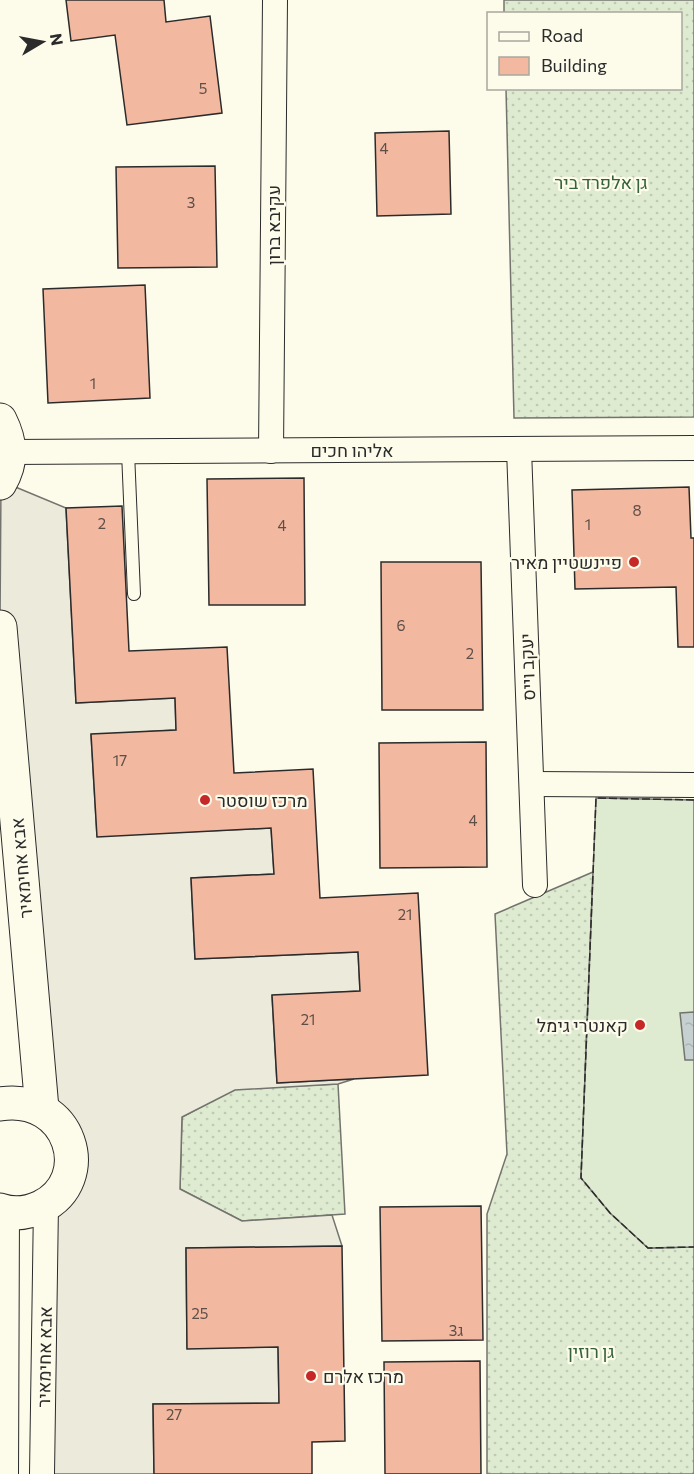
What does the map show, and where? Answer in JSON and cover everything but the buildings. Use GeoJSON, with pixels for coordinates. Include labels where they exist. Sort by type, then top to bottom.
{"type":"FeatureCollection","features":[{"type":"Feature","properties":{"kind":"street","name":"עקיבא ברון"},"geometry":{"type":"LineString","coordinates":[[271,451],[275,0]]}},
{"type":"Feature","properties":{"kind":"street"},"geometry":{"type":"LineString","coordinates":[[0,420],[8,435],[10,453],[8,468],[0,483]]}},
{"type":"Feature","properties":{"kind":"street","name":"אליהו חכים"},"geometry":{"type":"LineString","coordinates":[[10,453],[694,448]]}},
{"type":"Feature","properties":{"kind":"street","name":"יעקב וייס"},"geometry":{"type":"LineString","coordinates":[[519,449],[535,885]]}},
{"type":"Feature","properties":{"kind":"street","name":"אבא אחימאיר"},"geometry":{"type":"LineString","coordinates":[[0,627],[42,1109]]}},
{"type":"Feature","properties":{"kind":"street"},"geometry":{"type":"LineString","coordinates":[[532,784],[694,785]]}},
{"type":"Feature","properties":{"kind":"street"},"geometry":{"type":"LineString","coordinates":[[0,1103],[22,1103],[42,1109],[59,1123],[68,1141],[71,1160],[63,1185],[46,1204],[20,1213],[3,1211]]}},
{"type":"Feature","properties":{"kind":"street","name":"אבא אחימאיר"},"geometry":{"type":"LineString","coordinates":[[42,1474],[46,1204]]}},
{"type":"Feature","properties":{"kind":"street","name":"אבא אחימאיר"},"geometry":{"type":"LineString","coordinates":[[3,1211],[6,1474]]}},
{"type":"Feature","properties":{"kind":"lane"},"geometry":{"type":"LineString","coordinates":[[128,452],[134,594]]}},
{"type":"Feature","properties":{"kind":"green space","name":"גן אלפרד ביר"},"geometry":{"type":"Polygon","coordinates":[[[504,0],[694,0],[694,417],[514,418],[506,90],[682,90],[682,12],[504,12],[504,0]]]}},
{"type":"Feature","properties":{"kind":"green space","name":"קאנטרי גימל"},"geometry":{"type":"Polygon","coordinates":[[[596,798],[694,800],[694,1247],[648,1248],[610,1213],[581,1178],[596,798]]]}},
{"type":"Feature","properties":{"kind":"green space","name":"גן רוזין"},"geometry":{"type":"Polygon","coordinates":[[[593,872],[581,1178],[648,1248],[694,1247],[694,1474],[487,1474],[487,1214],[507,1154],[495,914],[593,872]]]}},
{"type":"Feature","properties":{"kind":"green space"},"geometry":{"type":"Polygon","coordinates":[[[338,1084],[345,1214],[242,1221],[180,1189],[182,1117],[235,1089],[338,1084]]]}},
{"type":"Feature","properties":{"kind":"shaded area"},"geometry":{"type":"Polygon","coordinates":[[[1,481],[66,508],[76,703],[175,698],[176,730],[91,735],[97,836],[271,828],[274,874],[191,878],[195,959],[358,952],[360,991],[272,996],[277,1083],[354,1079],[338,1084],[235,1090],[182,1117],[180,1189],[242,1221],[332,1215],[342,1246],[186,1248],[187,1348],[278,1347],[279,1403],[153,1404],[154,1474],[42,1474],[59,1123],[0,627],[1,481]]]}},
{"type":"Feature","properties":{"kind":"water"},"geometry":{"type":"Polygon","coordinates":[[[694,1012],[694,1060],[685,1060],[680,1013],[694,1012]]]}},
{"type":"Feature","properties":{"kind":"fence"},"geometry":{"type":"LineString","coordinates":[[694,800],[596,798],[581,1178],[610,1213],[648,1248],[694,1247]]}},
{"type":"Feature","properties":{"kind":"place","name":"פיינשטיין מאיר"},"geometry":{"type":"Point","coordinates":[634,562]}},
{"type":"Feature","properties":{"kind":"place","name":"מרכז שוסטר"},"geometry":{"type":"Point","coordinates":[205,800]}},
{"type":"Feature","properties":{"kind":"place","name":"קאנטרי גימל"},"geometry":{"type":"Point","coordinates":[640,1025]}},
{"type":"Feature","properties":{"kind":"place","name":"מרכז אלרם"},"geometry":{"type":"Point","coordinates":[311,1376]}}]}
